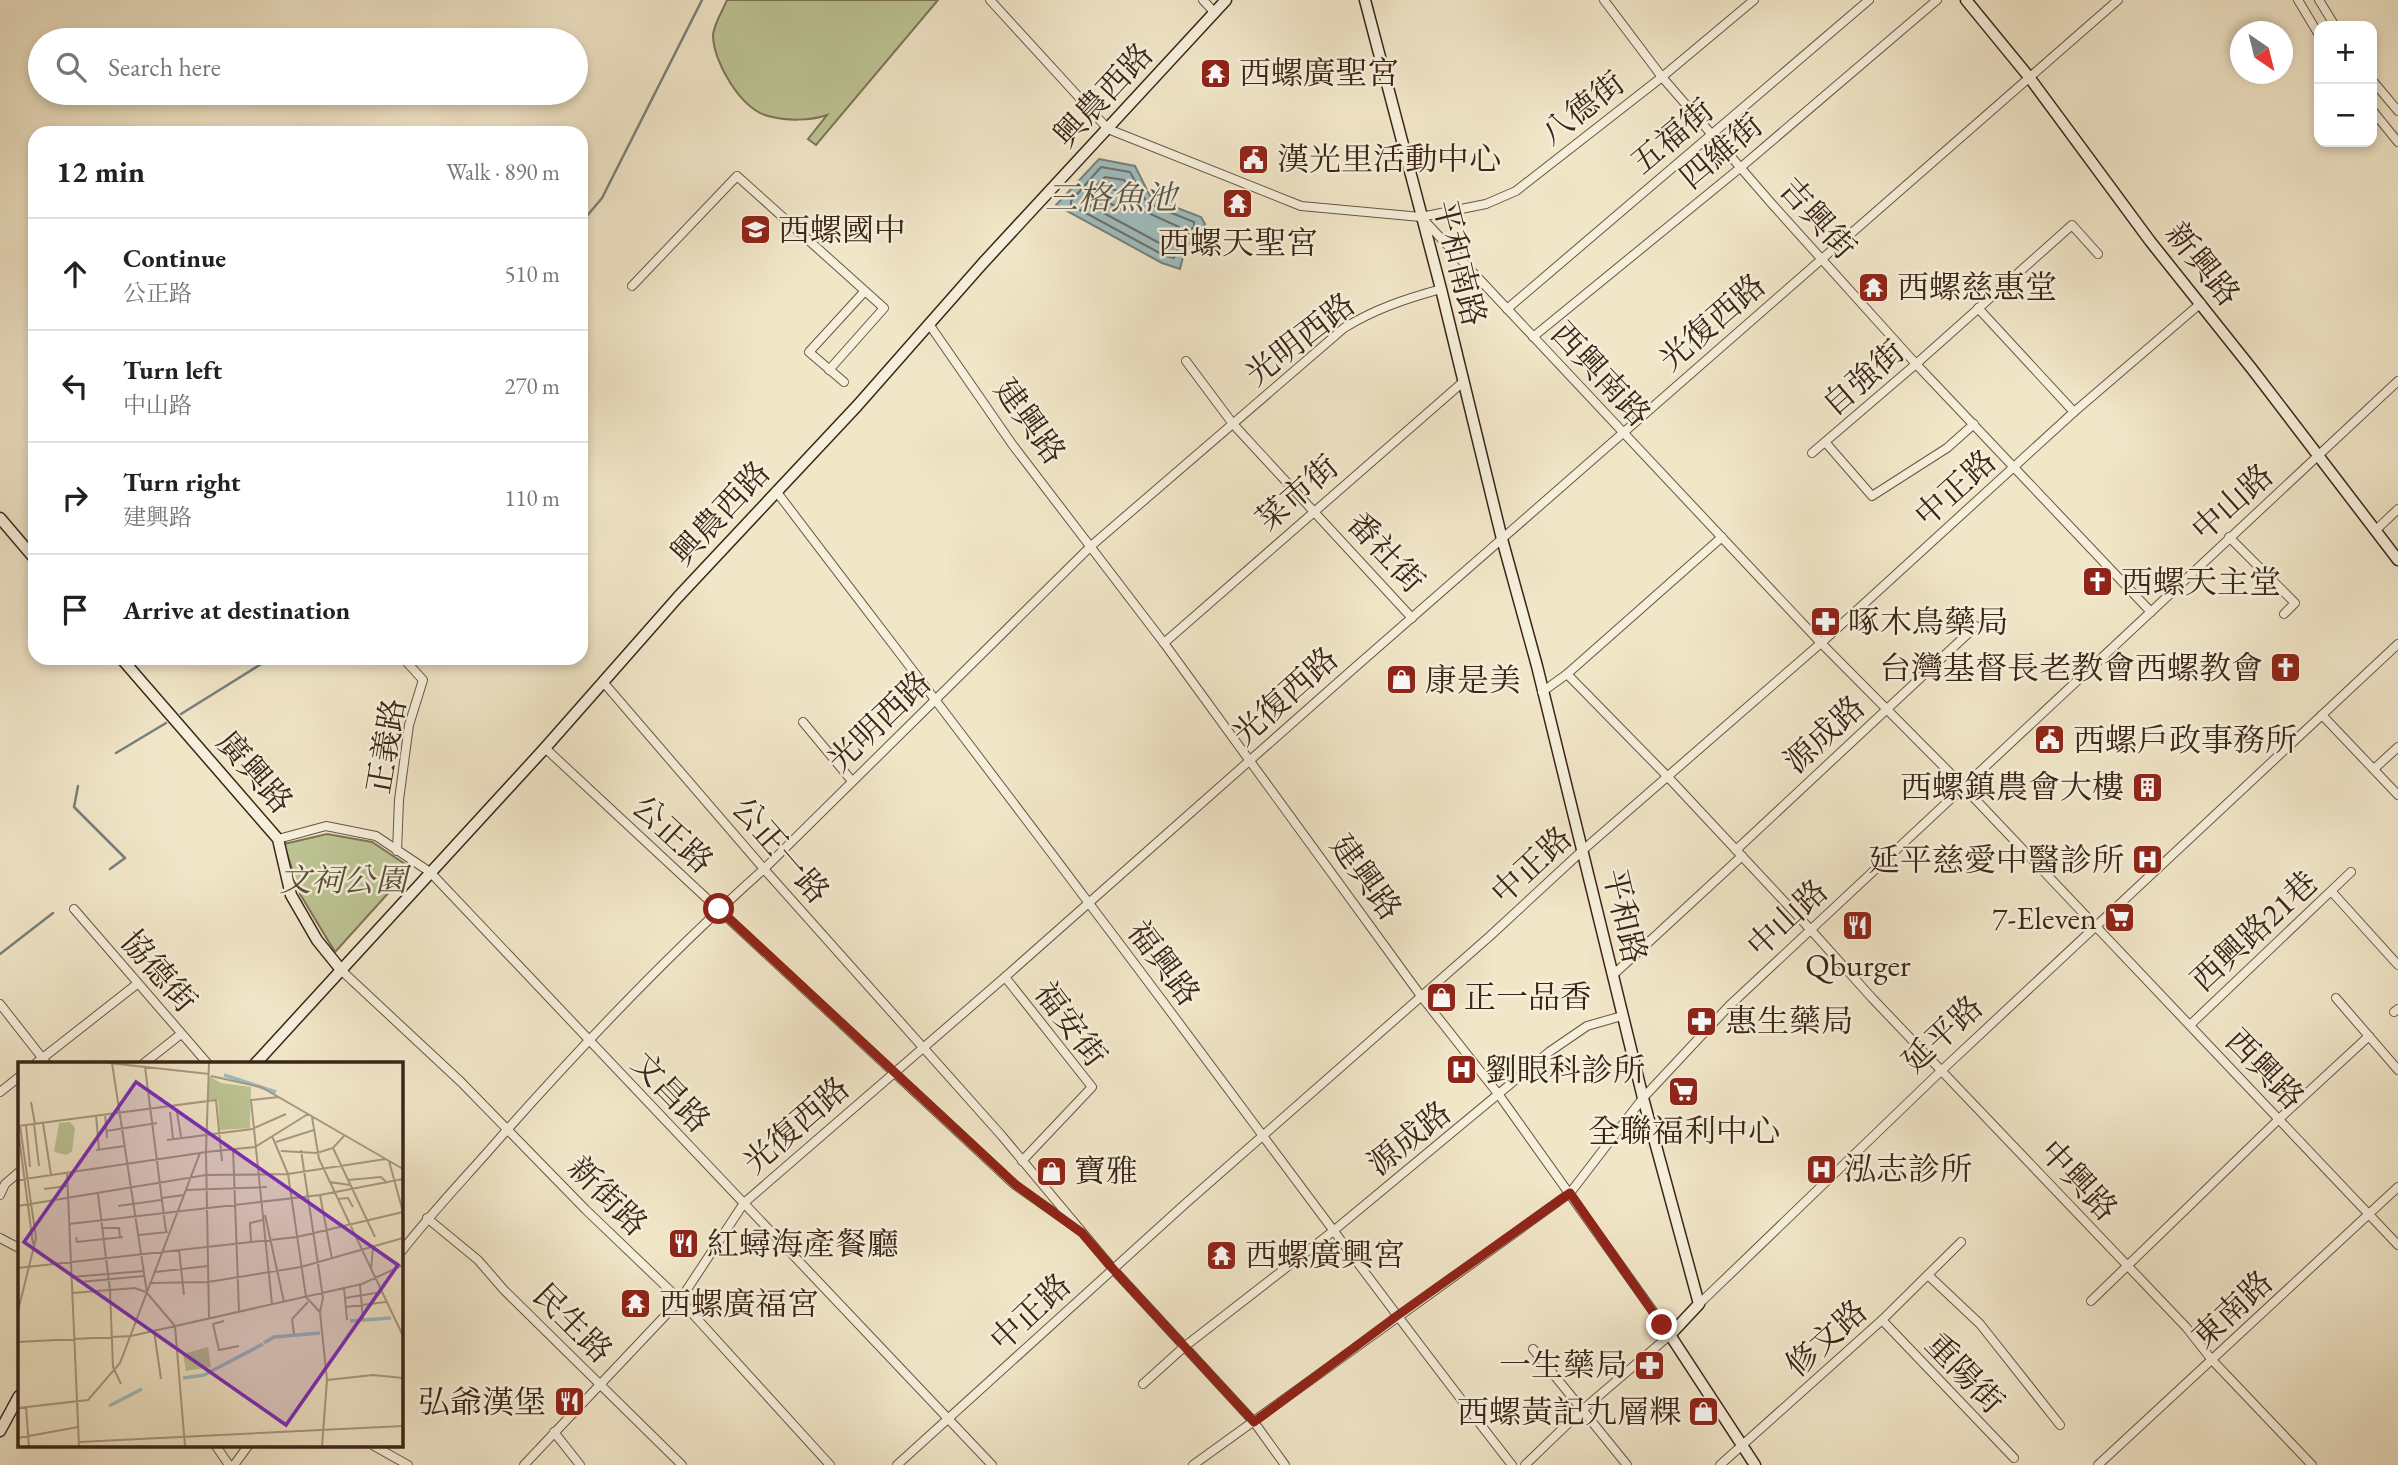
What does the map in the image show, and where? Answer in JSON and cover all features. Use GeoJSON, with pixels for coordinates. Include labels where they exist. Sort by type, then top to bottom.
{"type":"FeatureCollection","features":[{"type":"Feature","properties":{"kind":"main road","name":"興農西路"},"geometry":{"type":"LineString","coordinates":[[257,1062],[604,683],[626,654],[858,406],[929,324],[1226,0]]}},
{"type":"Feature","properties":{"kind":"main road","name":"平和南路"},"geometry":{"type":"LineString","coordinates":[[1366,0],[1502,539]]}},
{"type":"Feature","properties":{"kind":"main road","name":"新興路"},"geometry":{"type":"LineString","coordinates":[[1966,0],[2029,78],[2150,241],[2201,303],[2398,560]]}},
{"type":"Feature","properties":{"kind":"main road"},"geometry":{"type":"LineString","coordinates":[[0,518],[28,551]]}},
{"type":"Feature","properties":{"kind":"main road","name":"平和路"},"geometry":{"type":"LineString","coordinates":[[1502,539],[1537,666],[1643,1098],[1699,1304]]}},
{"type":"Feature","properties":{"kind":"main road","name":"廣興路"},"geometry":{"type":"LineString","coordinates":[[127,665],[278,839],[291,895],[317,940],[342,971]]}},
{"type":"Feature","properties":{"kind":"main road","name":"延平路"},"geometry":{"type":"LineString","coordinates":[[1670,1335],[1699,1304]]}},
{"type":"Feature","properties":{"kind":"main road","name":"建興路"},"geometry":{"type":"LineString","coordinates":[[1670,1335],[1755,1465]]}},
{"type":"Feature","properties":{"kind":"main road"},"geometry":{"type":"LineString","coordinates":[[0,1431],[18,1398]]}},
{"type":"Feature","properties":{"kind":"street"},"geometry":{"type":"LineString","coordinates":[[990,0],[1108,128],[1301,206],[1421,217]]}},
{"type":"Feature","properties":{"kind":"street"},"geometry":{"type":"LineString","coordinates":[[1203,0],[1215,13]]}},
{"type":"Feature","properties":{"kind":"street","name":"吉興街"},"geometry":{"type":"LineString","coordinates":[[1604,0],[1662,77],[1916,364],[2151,612]]}},
{"type":"Feature","properties":{"kind":"street","name":"八德街"},"geometry":{"type":"LineString","coordinates":[[1421,217],[1486,204],[1516,191],[1662,77],[1754,0]]}},
{"type":"Feature","properties":{"kind":"street","name":"五福街"},"geometry":{"type":"LineString","coordinates":[[1507,309],[1869,0]]}},
{"type":"Feature","properties":{"kind":"street","name":"四維街"},"geometry":{"type":"LineString","coordinates":[[1533,337],[1937,0]]}},
{"type":"Feature","properties":{"kind":"street","name":"光復西路"},"geometry":{"type":"LineString","coordinates":[[524,1465],[680,1300],[744,1203],[2118,0]]}},
{"type":"Feature","properties":{"kind":"street"},"geometry":{"type":"LineString","coordinates":[[2298,0],[2314,27]]}},
{"type":"Feature","properties":{"kind":"street"},"geometry":{"type":"LineString","coordinates":[[2319,0],[2332,21]]}},
{"type":"Feature","properties":{"kind":"street"},"geometry":{"type":"LineString","coordinates":[[2375,84],[2398,111]]}},
{"type":"Feature","properties":{"kind":"street"},"geometry":{"type":"LineString","coordinates":[[2377,116],[2398,142]]}},
{"type":"Feature","properties":{"kind":"street"},"geometry":{"type":"LineString","coordinates":[[632,286],[737,176],[884,308],[830,370]]}},
{"type":"Feature","properties":{"kind":"street","name":"西興南路"},"geometry":{"type":"LineString","coordinates":[[1421,217],[1821,643],[1965,788],[2096,927]]}},
{"type":"Feature","properties":{"kind":"street","name":"自強街"},"geometry":{"type":"LineString","coordinates":[[1812,453],[2072,225],[2098,254]]}},
{"type":"Feature","properties":{"kind":"street","name":"光明西路"},"geometry":{"type":"LineString","coordinates":[[402,1251],[587,1040],[1091,546],[1344,328],[1379,308],[1441,289]]}},
{"type":"Feature","properties":{"kind":"street"},"geometry":{"type":"LineString","coordinates":[[844,382],[810,352],[864,292]]}},
{"type":"Feature","properties":{"kind":"street","name":"中正路"},"geometry":{"type":"LineString","coordinates":[[897,1465],[1583,850],[1821,643],[2074,412],[2201,303]]}},
{"type":"Feature","properties":{"kind":"street"},"geometry":{"type":"LineString","coordinates":[[1978,308],[2074,412]]}},
{"type":"Feature","properties":{"kind":"street","name":"建興路"},"geometry":{"type":"LineString","coordinates":[[929,324],[1012,444],[1164,643],[1421,996],[1499,1095],[1670,1335]]}},
{"type":"Feature","properties":{"kind":"street","name":"番社街"},"geometry":{"type":"LineString","coordinates":[[1186,361],[1233,424],[1412,618]]}},
{"type":"Feature","properties":{"kind":"street","name":"中山路"},"geometry":{"type":"LineString","coordinates":[[1194,1465],[1570,1193],[1643,1098],[1729,1006],[2398,381]]}},
{"type":"Feature","properties":{"kind":"street","name":"菜市街"},"geometry":{"type":"LineString","coordinates":[[1164,643],[1463,383]]}},
{"type":"Feature","properties":{"kind":"street"},"geometry":{"type":"LineString","coordinates":[[1826,443],[1872,496],[1947,448],[1974,424]]}},
{"type":"Feature","properties":{"kind":"street","name":"福興路"},"geometry":{"type":"LineString","coordinates":[[776,491],[1089,903],[1332,1232],[1512,1465]]}},
{"type":"Feature","properties":{"kind":"street"},"geometry":{"type":"LineString","coordinates":[[2376,530],[2398,509]]}},
{"type":"Feature","properties":{"kind":"street"},"geometry":{"type":"LineString","coordinates":[[1542,692],[1567,674],[1722,537]]}},
{"type":"Feature","properties":{"kind":"street"},"geometry":{"type":"LineString","coordinates":[[2230,537],[2295,603],[2284,614]]}},
{"type":"Feature","properties":{"kind":"street","name":"源成路"},"geometry":{"type":"LineString","coordinates":[[1613,975],[1976,626]]}},
{"type":"Feature","properties":{"kind":"street","name":"延平路"},"geometry":{"type":"LineString","coordinates":[[1699,1304],[1942,1070],[2398,644]]}},
{"type":"Feature","properties":{"kind":"street","name":"正義路"},"geometry":{"type":"LineString","coordinates":[[397,850],[399,800],[409,725],[423,680],[409,665]]}},
{"type":"Feature","properties":{"kind":"street","name":"中興路"},"geometry":{"type":"LineString","coordinates":[[1567,674],[1667,776],[1872,999],[2186,1327],[2213,1360],[2312,1465]]}},
{"type":"Feature","properties":{"kind":"street","name":"公正一路"},"geometry":{"type":"LineString","coordinates":[[604,683],[922,1047]]}},
{"type":"Feature","properties":{"kind":"street"},"geometry":{"type":"LineString","coordinates":[[2322,715],[2398,795]]}},
{"type":"Feature","properties":{"kind":"street"},"geometry":{"type":"LineString","coordinates":[[803,722],[852,781]]}},
{"type":"Feature","properties":{"kind":"street"},"geometry":{"type":"LineString","coordinates":[[2374,769],[2398,747]]}},
{"type":"Feature","properties":{"kind":"street","name":"公正路"},"geometry":{"type":"LineString","coordinates":[[545,748],[1016,1185],[1082,1233]]}},
{"type":"Feature","properties":{"kind":"street","name":"文昌路"},"geometry":{"type":"LineString","coordinates":[[278,839],[327,826],[376,836],[430,872],[992,1465]]}},
{"type":"Feature","properties":{"kind":"street","name":"西興路21巷"},"geometry":{"type":"LineString","coordinates":[[2190,1025],[2351,872]]}},
{"type":"Feature","properties":{"kind":"street"},"geometry":{"type":"LineString","coordinates":[[2332,892],[2398,965]]}},
{"type":"Feature","properties":{"kind":"street","name":"協德街"},"geometry":{"type":"LineString","coordinates":[[74,909],[136,984],[206,1062]]}},
{"type":"Feature","properties":{"kind":"street","name":"西興路"},"geometry":{"type":"LineString","coordinates":[[2096,927],[2398,1245]]}},
{"type":"Feature","properties":{"kind":"street","name":"新街路"},"geometry":{"type":"LineString","coordinates":[[342,971],[508,1128],[586,1210],[680,1300],[830,1465]]}},
{"type":"Feature","properties":{"kind":"street","name":"福安街"},"geometry":{"type":"LineString","coordinates":[[1005,977],[1092,1087],[1022,1161]]}},
{"type":"Feature","properties":{"kind":"street"},"geometry":{"type":"LineString","coordinates":[[0,1004],[41,1062],[136,984]]}},
{"type":"Feature","properties":{"kind":"street"},"geometry":{"type":"LineString","coordinates":[[2336,998],[2398,1070]]}},
{"type":"Feature","properties":{"kind":"street","name":"源成路"},"geometry":{"type":"LineString","coordinates":[[1143,1384],[1184,1347],[1332,1232],[1549,1052],[1587,1026],[1622,1016]]}},
{"type":"Feature","properties":{"kind":"street"},"geometry":{"type":"LineString","coordinates":[[146,1062],[181,1034]]}},
{"type":"Feature","properties":{"kind":"street"},"geometry":{"type":"LineString","coordinates":[[2091,1301],[2369,1036]]}},
{"type":"Feature","properties":{"kind":"street","name":"公正路"},"geometry":{"type":"LineString","coordinates":[[922,1047],[1113,1269],[1254,1422],[1285,1465]]}},
{"type":"Feature","properties":{"kind":"street"},"geometry":{"type":"LineString","coordinates":[[0,1092],[18,1078]]}},
{"type":"Feature","properties":{"kind":"street"},"geometry":{"type":"LineString","coordinates":[[0,1195],[5,1184],[18,1172]]}},
{"type":"Feature","properties":{"kind":"street","name":"東南路"},"geometry":{"type":"LineString","coordinates":[[2098,1465],[2398,1187]]}},
{"type":"Feature","properties":{"kind":"street","name":"民生路"},"geometry":{"type":"LineString","coordinates":[[428,1218],[478,1260],[504,1290],[682,1465]]}},
{"type":"Feature","properties":{"kind":"street"},"geometry":{"type":"LineString","coordinates":[[0,1238],[18,1247]]}},
{"type":"Feature","properties":{"kind":"street","name":"修文路"},"geometry":{"type":"LineString","coordinates":[[1720,1465],[1882,1320],[1961,1242]]}},
{"type":"Feature","properties":{"kind":"street"},"geometry":{"type":"LineString","coordinates":[[1928,1275],[1980,1324],[2060,1425]]}},
{"type":"Feature","properties":{"kind":"street","name":"重陽街"},"geometry":{"type":"LineString","coordinates":[[1882,1320],[2014,1458]]}},
{"type":"Feature","properties":{"kind":"street","name":"延平路"},"geometry":{"type":"LineString","coordinates":[[1525,1465],[1581,1410],[1670,1335]]}},
{"type":"Feature","properties":{"kind":"street"},"geometry":{"type":"LineString","coordinates":[[1533,1349],[1627,1465]]}},
{"type":"Feature","properties":{"kind":"street"},"geometry":{"type":"LineString","coordinates":[[554,1432],[580,1465]]}},
{"type":"Feature","properties":{"kind":"street"},"geometry":{"type":"LineString","coordinates":[[218,1448],[231,1465],[246,1448]]}},
{"type":"Feature","properties":{"kind":"street"},"geometry":{"type":"LineString","coordinates":[[378,1448],[408,1465]]}},
{"type":"Feature","properties":{"kind":"green space"},"geometry":{"type":"Polygon","coordinates":[[[727,0],[938,0],[816,145],[808,139],[827,115],[798,120],[768,116],[748,104],[730,83],[718,58],[713,35],[727,0]]]}},
{"type":"Feature","properties":{"kind":"green space","name":"文祠公園"},"geometry":{"type":"Polygon","coordinates":[[[327,834],[372,842],[411,868],[335,952],[300,894],[284,844],[327,834]]]}},
{"type":"Feature","properties":{"kind":"water","name":"三格魚池"},"geometry":{"type":"Polygon","coordinates":[[[1099,159],[1135,166],[1151,198],[1201,217],[1205,224],[1185,249],[1180,269],[1162,263],[1056,205],[1099,159]]]}},
{"type":"Feature","properties":{"kind":"waterway"},"geometry":{"type":"LineString","coordinates":[[588,215],[602,198],[702,0]]}},
{"type":"Feature","properties":{"kind":"waterway"},"geometry":{"type":"LineString","coordinates":[[181,714],[260,665]]}},
{"type":"Feature","properties":{"kind":"waterway"},"geometry":{"type":"LineString","coordinates":[[116,753],[166,723]]}},
{"type":"Feature","properties":{"kind":"waterway"},"geometry":{"type":"LineString","coordinates":[[78,786],[74,807],[125,858],[110,869]]}},
{"type":"Feature","properties":{"kind":"waterway"},"geometry":{"type":"LineString","coordinates":[[0,954],[53,913]]}},
{"type":"Feature","properties":{"kind":"place","name":"西螺廣聖宮"},"geometry":{"type":"Point","coordinates":[1216,73]}},
{"type":"Feature","properties":{"kind":"place","name":"漢光里活動中心"},"geometry":{"type":"Point","coordinates":[1254,159]}},
{"type":"Feature","properties":{"kind":"place","name":"西螺天聖宮"},"geometry":{"type":"Point","coordinates":[1238,204]}},
{"type":"Feature","properties":{"kind":"place","name":"西螺國中"},"geometry":{"type":"Point","coordinates":[755,230]}},
{"type":"Feature","properties":{"kind":"place","name":"西螺慈惠堂"},"geometry":{"type":"Point","coordinates":[1874,287]}},
{"type":"Feature","properties":{"kind":"place","name":"西螺天主堂"},"geometry":{"type":"Point","coordinates":[2098,582]}},
{"type":"Feature","properties":{"kind":"place","name":"啄木鳥藥局"},"geometry":{"type":"Point","coordinates":[1825,622]}},
{"type":"Feature","properties":{"kind":"place","name":"台灣基督長老教會西螺教會"},"geometry":{"type":"Point","coordinates":[2286,668]}},
{"type":"Feature","properties":{"kind":"place","name":"康是美"},"geometry":{"type":"Point","coordinates":[1402,680]}},
{"type":"Feature","properties":{"kind":"place","name":"西螺戶政事務所"},"geometry":{"type":"Point","coordinates":[2050,740]}},
{"type":"Feature","properties":{"kind":"place","name":"西螺鎮農會大樓"},"geometry":{"type":"Point","coordinates":[2147,787]}},
{"type":"Feature","properties":{"kind":"place","name":"延平慈愛中醫診所"},"geometry":{"type":"Point","coordinates":[2147,860]}},
{"type":"Feature","properties":{"kind":"place","name":"7-Eleven"},"geometry":{"type":"Point","coordinates":[2120,918]}},
{"type":"Feature","properties":{"kind":"place","name":"Qburger"},"geometry":{"type":"Point","coordinates":[1858,926]}},
{"type":"Feature","properties":{"kind":"place","name":"正一品香"},"geometry":{"type":"Point","coordinates":[1441,997]}},
{"type":"Feature","properties":{"kind":"place","name":"惠生藥局"},"geometry":{"type":"Point","coordinates":[1702,1021]}},
{"type":"Feature","properties":{"kind":"place","name":"劉眼科診所"},"geometry":{"type":"Point","coordinates":[1462,1070]}},
{"type":"Feature","properties":{"kind":"place","name":"全聯福利中心"},"geometry":{"type":"Point","coordinates":[1684,1092]}},
{"type":"Feature","properties":{"kind":"place","name":"泓志診所"},"geometry":{"type":"Point","coordinates":[1821,1169]}},
{"type":"Feature","properties":{"kind":"place","name":"寶雅"},"geometry":{"type":"Point","coordinates":[1051,1171]}},
{"type":"Feature","properties":{"kind":"place","name":"紅蟳海產餐廳"},"geometry":{"type":"Point","coordinates":[684,1244]}},
{"type":"Feature","properties":{"kind":"place","name":"西螺廣興宮"},"geometry":{"type":"Point","coordinates":[1222,1255]}},
{"type":"Feature","properties":{"kind":"place","name":"西螺廣福宮"},"geometry":{"type":"Point","coordinates":[636,1304]}},
{"type":"Feature","properties":{"kind":"place","name":"一生藥局"},"geometry":{"type":"Point","coordinates":[1650,1365]}},
{"type":"Feature","properties":{"kind":"place","name":"弘爺漢堡"},"geometry":{"type":"Point","coordinates":[569,1402]}},
{"type":"Feature","properties":{"kind":"place","name":"西螺黃記九層粿"},"geometry":{"type":"Point","coordinates":[1704,1412]}},
{"type":"Feature","properties":{"kind":"route"},"geometry":{"type":"LineString","coordinates":[[719,909],[1016,1185],[1082,1233],[1254,1422],[1398,1315],[1570,1193],[1662,1325]]}}]}
